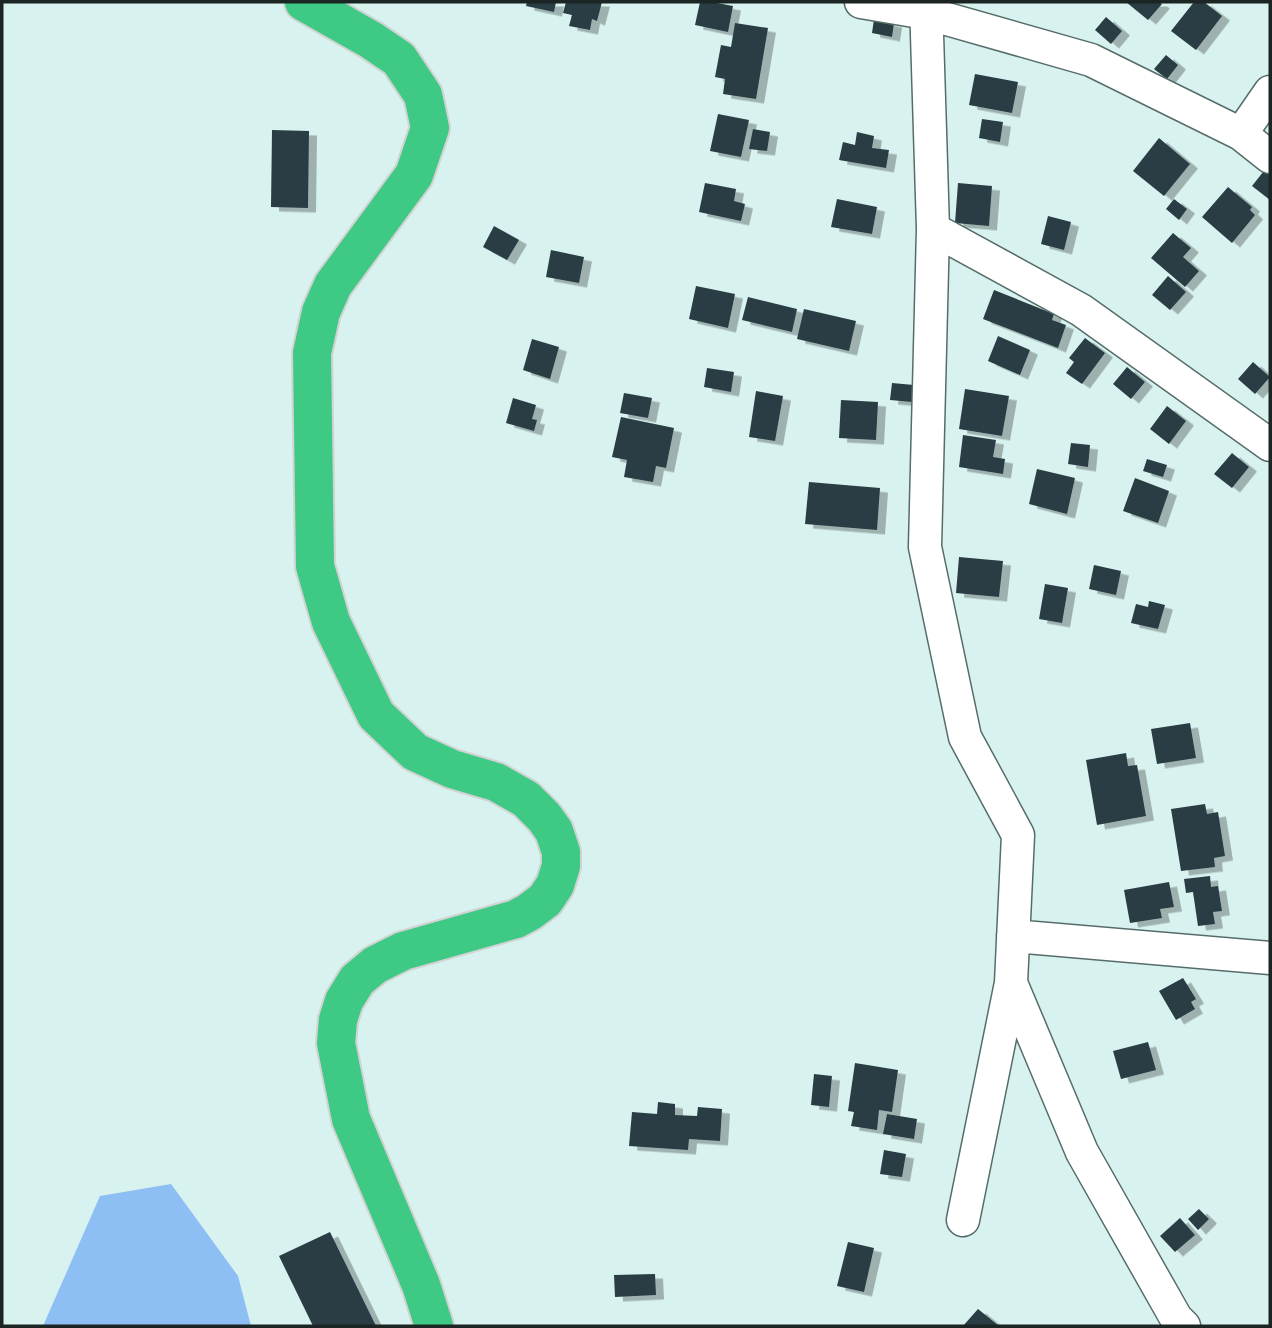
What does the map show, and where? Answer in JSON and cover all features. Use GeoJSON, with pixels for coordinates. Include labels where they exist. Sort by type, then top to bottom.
{"type":"FeatureCollection","features":[{"type":"Feature","properties":{"kind":"highway"},"geometry":{"type":"LineString","coordinates":[[304,2],[399,59],[423,95],[430,128],[414,174],[333,285],[316,331],[312,353],[315,566],[331,622],[376,715],[415,752],[452,769],[496,782],[526,799],[554,831],[561,852],[561,866],[555,885],[545,900],[516,919],[403,951],[375,965],[357,980],[344,1001],[338,1020],[336,1043],[351,1119],[421,1285],[434,1326]]}},
{"type":"Feature","properties":{"kind":"street"},"geometry":{"type":"LineString","coordinates":[[861,2],[926,8],[1091,60],[1241,134],[1270,157]]}},
{"type":"Feature","properties":{"kind":"street"},"geometry":{"type":"LineString","coordinates":[[926,8],[933,229],[925,547],[965,737],[1018,835],[1011,983],[962,1220]]}},
{"type":"Feature","properties":{"kind":"street"},"geometry":{"type":"LineString","coordinates":[[1241,134],[1270,92]]}},
{"type":"Feature","properties":{"kind":"street"},"geometry":{"type":"LineString","coordinates":[[933,229],[1081,310],[1270,445]]}},
{"type":"Feature","properties":{"kind":"street"},"geometry":{"type":"LineString","coordinates":[[1013,936],[1270,958]]}},
{"type":"Feature","properties":{"kind":"street"},"geometry":{"type":"LineString","coordinates":[[1011,983],[1082,1152],[1176,1318],[1184,1326]]}},
{"type":"Feature","properties":{"kind":"water"},"geometry":{"type":"Polygon","coordinates":[[[171,1184],[238,1276],[251,1326],[43,1326],[100,1196],[171,1184]]]}},
{"type":"Feature","properties":{"kind":"building"},"geometry":{"type":"Polygon","coordinates":[[[527,2],[556,2],[554,12],[526,6],[527,2]]]}},
{"type":"Feature","properties":{"kind":"building"},"geometry":{"type":"Polygon","coordinates":[[[566,2],[602,2],[597,21],[592,19],[590,30],[569,26],[572,15],[563,13],[566,2]]]}},
{"type":"Feature","properties":{"kind":"building"},"geometry":{"type":"Polygon","coordinates":[[[700,2],[733,6],[728,32],[695,25],[700,2]]]}},
{"type":"Feature","properties":{"kind":"building"},"geometry":{"type":"Polygon","coordinates":[[[1126,2],[1159,2],[1162,4],[1148,20],[1126,2]]]}},
{"type":"Feature","properties":{"kind":"building"},"geometry":{"type":"Polygon","coordinates":[[[1194,2],[1204,2],[1222,16],[1196,50],[1171,31],[1194,2]]]}},
{"type":"Feature","properties":{"kind":"building"},"geometry":{"type":"Polygon","coordinates":[[[1106,17],[1122,31],[1111,44],[1095,30],[1106,17]]]}},
{"type":"Feature","properties":{"kind":"building"},"geometry":{"type":"Polygon","coordinates":[[[874,19],[894,23],[892,37],[872,33],[874,19]]]}},
{"type":"Feature","properties":{"kind":"building"},"geometry":{"type":"Polygon","coordinates":[[[735,23],[768,28],[756,99],[723,94],[725,79],[715,77],[721,45],[731,47],[735,23]]]}},
{"type":"Feature","properties":{"kind":"building"},"geometry":{"type":"Polygon","coordinates":[[[1166,55],[1178,65],[1167,79],[1154,69],[1166,55]]]}},
{"type":"Feature","properties":{"kind":"building"},"geometry":{"type":"Polygon","coordinates":[[[975,74],[1018,82],[1012,113],[969,105],[975,74]]]}},
{"type":"Feature","properties":{"kind":"building"},"geometry":{"type":"Polygon","coordinates":[[[718,114],[749,120],[741,157],[710,151],[718,114]]]}},
{"type":"Feature","properties":{"kind":"building"},"geometry":{"type":"Polygon","coordinates":[[[982,119],[1003,122],[1000,142],[979,138],[982,119]]]}},
{"type":"Feature","properties":{"kind":"building"},"geometry":{"type":"Polygon","coordinates":[[[753,129],[770,132],[767,151],[749,149],[753,129]]]}},
{"type":"Feature","properties":{"kind":"building"},"geometry":{"type":"Polygon","coordinates":[[[272,130],[309,131],[308,208],[271,207],[272,130]]]}},
{"type":"Feature","properties":{"kind":"building"},"geometry":{"type":"Polygon","coordinates":[[[857,132],[874,136],[872,148],[889,150],[886,168],[839,160],[843,142],[855,145],[857,132]]]}},
{"type":"Feature","properties":{"kind":"building"},"geometry":{"type":"Polygon","coordinates":[[[1159,138],[1190,164],[1164,196],[1133,171],[1159,138]]]}},
{"type":"Feature","properties":{"kind":"building"},"geometry":{"type":"Polygon","coordinates":[[[1267,167],[1270,170],[1270,200],[1252,186],[1267,167]]]}},
{"type":"Feature","properties":{"kind":"building"},"geometry":{"type":"Polygon","coordinates":[[[705,183],[736,189],[734,201],[745,204],[741,221],[699,212],[705,183]]]}},
{"type":"Feature","properties":{"kind":"building"},"geometry":{"type":"Polygon","coordinates":[[[958,183],[992,186],[989,226],[955,223],[958,183]]]}},
{"type":"Feature","properties":{"kind":"building"},"geometry":{"type":"Polygon","coordinates":[[[1228,187],[1252,207],[1250,210],[1255,215],[1232,243],[1202,217],[1228,187]]]}},
{"type":"Feature","properties":{"kind":"building"},"geometry":{"type":"Polygon","coordinates":[[[837,199],[877,207],[872,234],[831,227],[837,199]]]}},
{"type":"Feature","properties":{"kind":"building"},"geometry":{"type":"Polygon","coordinates":[[[1174,199],[1187,209],[1179,220],[1166,209],[1174,199]]]}},
{"type":"Feature","properties":{"kind":"building"},"geometry":{"type":"Polygon","coordinates":[[[1048,216],[1071,222],[1064,250],[1041,244],[1048,216]]]}},
{"type":"Feature","properties":{"kind":"building"},"geometry":{"type":"Polygon","coordinates":[[[494,226],[519,240],[507,260],[483,247],[494,226]]]}},
{"type":"Feature","properties":{"kind":"building"},"geometry":{"type":"Polygon","coordinates":[[[1173,233],[1191,248],[1183,257],[1199,271],[1185,287],[1151,258],[1173,233]]]}},
{"type":"Feature","properties":{"kind":"building"},"geometry":{"type":"Polygon","coordinates":[[[551,250],[584,257],[579,283],[546,277],[551,250]]]}},
{"type":"Feature","properties":{"kind":"building"},"geometry":{"type":"Polygon","coordinates":[[[1168,276],[1186,292],[1170,310],[1152,295],[1168,276]]]}},
{"type":"Feature","properties":{"kind":"building"},"geometry":{"type":"Polygon","coordinates":[[[696,286],[735,294],[728,328],[689,319],[696,286]]]}},
{"type":"Feature","properties":{"kind":"building"},"geometry":{"type":"Polygon","coordinates":[[[994,290],[1054,314],[1052,320],[1066,325],[1058,348],[983,319],[994,290]]]}},
{"type":"Feature","properties":{"kind":"building"},"geometry":{"type":"Polygon","coordinates":[[[748,297],[797,309],[792,332],[742,320],[748,297]]]}},
{"type":"Feature","properties":{"kind":"building"},"geometry":{"type":"Polygon","coordinates":[[[804,309],[856,321],[849,351],[797,339],[804,309]]]}},
{"type":"Feature","properties":{"kind":"building"},"geometry":{"type":"Polygon","coordinates":[[[998,336],[1030,350],[1020,375],[988,361],[998,336]]]}},
{"type":"Feature","properties":{"kind":"building"},"geometry":{"type":"Polygon","coordinates":[[[1085,338],[1105,353],[1082,384],[1066,373],[1074,362],[1069,358],[1085,338]]]}},
{"type":"Feature","properties":{"kind":"building"},"geometry":{"type":"Polygon","coordinates":[[[532,339],[559,347],[550,379],[523,370],[532,339]]]}},
{"type":"Feature","properties":{"kind":"building"},"geometry":{"type":"Polygon","coordinates":[[[1253,362],[1270,377],[1255,394],[1238,379],[1253,362]]]}},
{"type":"Feature","properties":{"kind":"building"},"geometry":{"type":"Polygon","coordinates":[[[1127,367],[1145,382],[1131,399],[1113,384],[1127,367]]]}},
{"type":"Feature","properties":{"kind":"building"},"geometry":{"type":"Polygon","coordinates":[[[707,368],[734,372],[731,392],[704,387],[707,368]]]}},
{"type":"Feature","properties":{"kind":"building"},"geometry":{"type":"Polygon","coordinates":[[[892,383],[914,385],[912,402],[890,400],[892,383]]]}},
{"type":"Feature","properties":{"kind":"building"},"geometry":{"type":"Polygon","coordinates":[[[965,389],[1009,396],[1002,436],[959,429],[965,389]]]}},
{"type":"Feature","properties":{"kind":"building"},"geometry":{"type":"Polygon","coordinates":[[[756,391],[783,396],[775,441],[749,437],[756,391]]]}},
{"type":"Feature","properties":{"kind":"building"},"geometry":{"type":"Polygon","coordinates":[[[624,393],[652,398],[648,418],[620,413],[624,393]]]}},
{"type":"Feature","properties":{"kind":"building"},"geometry":{"type":"Polygon","coordinates":[[[513,398],[536,405],[532,419],[537,420],[534,431],[506,423],[513,398]]]}},
{"type":"Feature","properties":{"kind":"building"},"geometry":{"type":"Polygon","coordinates":[[[841,400],[878,402],[876,440],[839,438],[841,400]]]}},
{"type":"Feature","properties":{"kind":"building"},"geometry":{"type":"Polygon","coordinates":[[[1167,406],[1186,421],[1169,444],[1150,429],[1167,406]]]}},
{"type":"Feature","properties":{"kind":"building"},"geometry":{"type":"Polygon","coordinates":[[[621,417],[674,428],[666,468],[656,466],[653,482],[624,477],[627,460],[612,457],[621,417]]]}},
{"type":"Feature","properties":{"kind":"building"},"geometry":{"type":"Polygon","coordinates":[[[963,435],[996,440],[993,457],[1005,459],[1003,474],[959,467],[963,435]]]}},
{"type":"Feature","properties":{"kind":"building"},"geometry":{"type":"Polygon","coordinates":[[[1071,443],[1090,445],[1088,467],[1068,464],[1071,443]]]}},
{"type":"Feature","properties":{"kind":"building"},"geometry":{"type":"Polygon","coordinates":[[[1232,453],[1249,467],[1232,488],[1214,474],[1232,453]]]}},
{"type":"Feature","properties":{"kind":"building"},"geometry":{"type":"Polygon","coordinates":[[[1147,459],[1167,465],[1163,477],[1143,471],[1147,459]]]}},
{"type":"Feature","properties":{"kind":"building"},"geometry":{"type":"Polygon","coordinates":[[[1037,469],[1075,478],[1067,514],[1029,504],[1037,469]]]}},
{"type":"Feature","properties":{"kind":"building"},"geometry":{"type":"Polygon","coordinates":[[[1135,478],[1169,491],[1158,523],[1123,511],[1135,478]]]}},
{"type":"Feature","properties":{"kind":"building"},"geometry":{"type":"Polygon","coordinates":[[[809,482],[880,488],[877,530],[805,524],[809,482]]]}},
{"type":"Feature","properties":{"kind":"building"},"geometry":{"type":"Polygon","coordinates":[[[959,557],[1003,561],[999,597],[956,593],[959,557]]]}},
{"type":"Feature","properties":{"kind":"building"},"geometry":{"type":"Polygon","coordinates":[[[1094,565],[1121,571],[1116,595],[1089,589],[1094,565]]]}},
{"type":"Feature","properties":{"kind":"building"},"geometry":{"type":"Polygon","coordinates":[[[1045,584],[1068,588],[1062,623],[1039,619],[1045,584]]]}},
{"type":"Feature","properties":{"kind":"building"},"geometry":{"type":"Polygon","coordinates":[[[1149,601],[1165,605],[1158,629],[1131,623],[1136,604],[1148,607],[1149,601]]]}},
{"type":"Feature","properties":{"kind":"building"},"geometry":{"type":"Polygon","coordinates":[[[1190,723],[1196,758],[1157,764],[1151,729],[1190,723]]]}},
{"type":"Feature","properties":{"kind":"building"},"geometry":{"type":"Polygon","coordinates":[[[1126,753],[1128,766],[1137,765],[1146,816],[1097,825],[1086,760],[1126,753]]]}},
{"type":"Feature","properties":{"kind":"building"},"geometry":{"type":"Polygon","coordinates":[[[1205,804],[1207,814],[1218,812],[1225,856],[1214,858],[1215,867],[1181,871],[1171,809],[1205,804]]]}},
{"type":"Feature","properties":{"kind":"building"},"geometry":{"type":"Polygon","coordinates":[[[1210,876],[1211,887],[1218,886],[1222,911],[1213,912],[1215,924],[1198,926],[1193,892],[1186,893],[1184,879],[1210,876]]]}},
{"type":"Feature","properties":{"kind":"building"},"geometry":{"type":"Polygon","coordinates":[[[1169,882],[1174,907],[1160,909],[1162,918],[1130,923],[1124,890],[1169,882]]]}},
{"type":"Feature","properties":{"kind":"building"},"geometry":{"type":"Polygon","coordinates":[[[1183,978],[1196,999],[1191,1002],[1195,1009],[1176,1020],[1159,991],[1183,978]]]}},
{"type":"Feature","properties":{"kind":"building"},"geometry":{"type":"Polygon","coordinates":[[[1148,1042],[1156,1070],[1121,1079],[1113,1051],[1148,1042]]]}},
{"type":"Feature","properties":{"kind":"building"},"geometry":{"type":"Polygon","coordinates":[[[855,1063],[898,1070],[892,1112],[879,1110],[877,1130],[851,1126],[854,1112],[848,1111],[855,1063]]]}},
{"type":"Feature","properties":{"kind":"building"},"geometry":{"type":"Polygon","coordinates":[[[814,1074],[832,1076],[829,1107],[811,1105],[814,1074]]]}},
{"type":"Feature","properties":{"kind":"building"},"geometry":{"type":"Polygon","coordinates":[[[658,1102],[675,1104],[675,1115],[697,1116],[698,1107],[722,1109],[720,1141],[689,1139],[688,1150],[629,1146],[632,1112],[657,1114],[658,1102]]]}},
{"type":"Feature","properties":{"kind":"building"},"geometry":{"type":"Polygon","coordinates":[[[887,1114],[917,1119],[914,1139],[883,1134],[887,1114]]]}},
{"type":"Feature","properties":{"kind":"building"},"geometry":{"type":"Polygon","coordinates":[[[884,1150],[906,1154],[902,1177],[880,1174],[884,1150]]]}},
{"type":"Feature","properties":{"kind":"building"},"geometry":{"type":"Polygon","coordinates":[[[1199,1209],[1209,1219],[1198,1230],[1188,1219],[1199,1209]]]}},
{"type":"Feature","properties":{"kind":"building"},"geometry":{"type":"Polygon","coordinates":[[[1180,1218],[1195,1235],[1175,1252],[1160,1236],[1180,1218]]]}},
{"type":"Feature","properties":{"kind":"building"},"geometry":{"type":"Polygon","coordinates":[[[330,1232],[376,1326],[313,1326],[279,1256],[330,1232]]]}},
{"type":"Feature","properties":{"kind":"building"},"geometry":{"type":"Polygon","coordinates":[[[848,1242],[874,1248],[864,1292],[837,1286],[848,1242]]]}},
{"type":"Feature","properties":{"kind":"building"},"geometry":{"type":"Polygon","coordinates":[[[655,1274],[656,1295],[615,1297],[614,1275],[655,1274]]]}},
{"type":"Feature","properties":{"kind":"building"},"geometry":{"type":"Polygon","coordinates":[[[978,1309],[999,1326],[963,1326],[978,1309]]]}}]}
